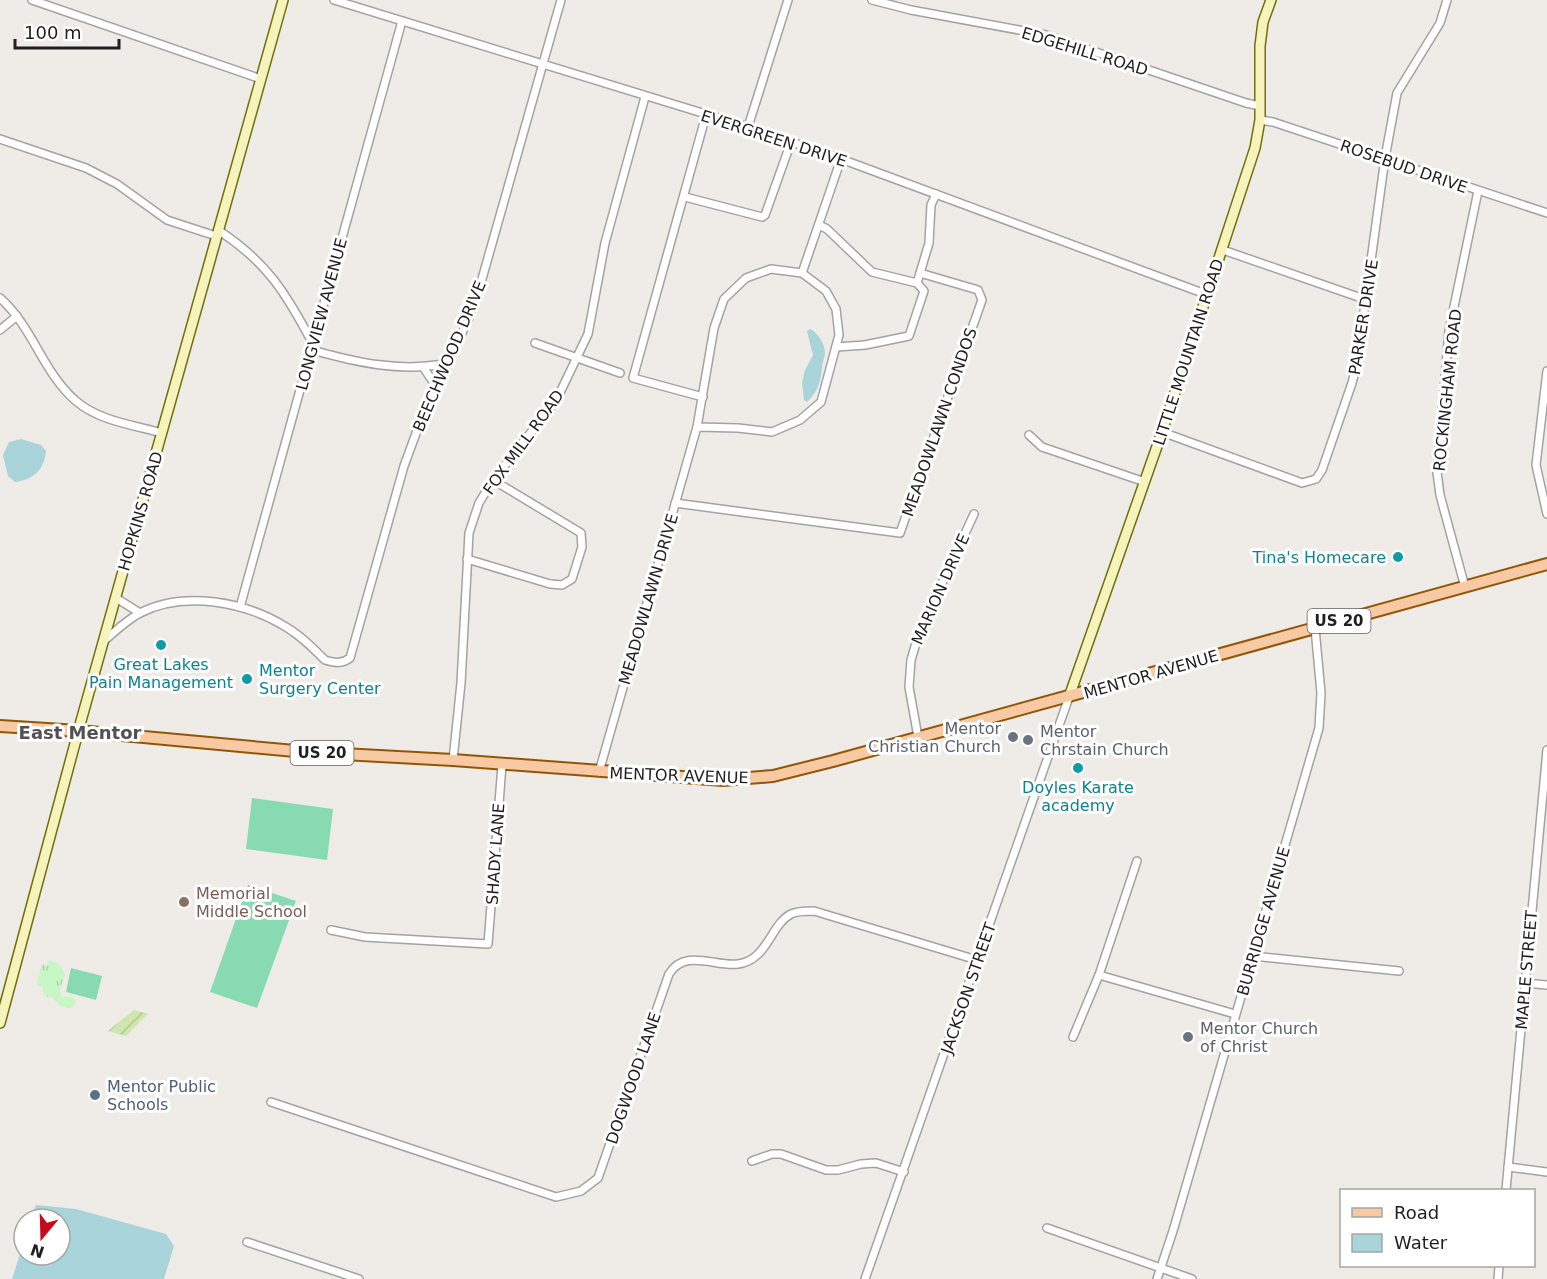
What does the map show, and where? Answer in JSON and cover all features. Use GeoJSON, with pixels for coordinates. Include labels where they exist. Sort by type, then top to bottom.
{"type":"FeatureCollection","features":[{"type":"Feature","properties":{"kind":"main road","name":"MENTOR AVENUE"},"geometry":{"type":"LineString","coordinates":[[0,726],[306,752],[748,780],[788,773],[1547,564]]}},
{"type":"Feature","properties":{"kind":"street"},"geometry":{"type":"LineString","coordinates":[[32,0],[261,79]]}},
{"type":"Feature","properties":{"kind":"street","name":"HOPKINS ROAD"},"geometry":{"type":"LineString","coordinates":[[0,1023],[283,0]]}},
{"type":"Feature","properties":{"kind":"street","name":"EVERGREEN DRIVE"},"geometry":{"type":"LineString","coordinates":[[334,0],[748,127],[841,159],[1208,295]]}},
{"type":"Feature","properties":{"kind":"street","name":"BEECHWOOD DRIVE"},"geometry":{"type":"LineString","coordinates":[[240,607],[284,626],[326,660],[339,663],[346,661],[352,654],[397,488],[422,417],[469,318],[482,279],[561,0]]}},
{"type":"Feature","properties":{"kind":"street"},"geometry":{"type":"LineString","coordinates":[[748,127],[788,0]]}},
{"type":"Feature","properties":{"kind":"street","name":"EDGEHILL ROAD"},"geometry":{"type":"LineString","coordinates":[[872,0],[911,10],[1046,35],[1260,106]]}},
{"type":"Feature","properties":{"kind":"street","name":"LITTLE MOUNTAIN ROAD"},"geometry":{"type":"LineString","coordinates":[[1069,697],[1162,432],[1255,148],[1260,120],[1260,46],[1263,22],[1271,0]]}},
{"type":"Feature","properties":{"kind":"street","name":"PARKER DRIVE"},"geometry":{"type":"LineString","coordinates":[[1162,432],[1288,480],[1302,483],[1316,479],[1322,470],[1352,383],[1367,300],[1385,158],[1397,93],[1440,22],[1447,0]]}},
{"type":"Feature","properties":{"kind":"street","name":"LONGVIEW AVENUE"},"geometry":{"type":"LineString","coordinates":[[240,607],[402,21]]}},
{"type":"Feature","properties":{"kind":"street","name":"FOX MILL ROAD"},"geometry":{"type":"LineString","coordinates":[[453,760],[461,683],[469,533],[473,518],[493,480],[556,402],[588,334],[605,243],[645,97]]}},
{"type":"Feature","properties":{"kind":"street"},"geometry":{"type":"LineString","coordinates":[[703,397],[633,378],[706,115]]}},
{"type":"Feature","properties":{"kind":"street","name":"ROSEBUD DRIVE"},"geometry":{"type":"LineString","coordinates":[[1260,120],[1273,122],[1385,158],[1547,213]]}},
{"type":"Feature","properties":{"kind":"street"},"geometry":{"type":"LineString","coordinates":[[0,139],[86,168],[117,183],[167,220],[217,233],[260,263],[279,285],[313,347],[361,362],[423,368],[447,363]]}},
{"type":"Feature","properties":{"kind":"street"},"geometry":{"type":"LineString","coordinates":[[684,197],[762,217],[791,142]]}},
{"type":"Feature","properties":{"kind":"street"},"geometry":{"type":"LineString","coordinates":[[802,273],[841,159]]}},
{"type":"Feature","properties":{"kind":"street","name":"ROCKINGHAM ROAD"},"geometry":{"type":"LineString","coordinates":[[1465,587],[1440,495],[1437,472],[1449,330],[1478,191]]}},
{"type":"Feature","properties":{"kind":"street"},"geometry":{"type":"LineString","coordinates":[[917,283],[929,243],[931,205],[936,194]]}},
{"type":"Feature","properties":{"kind":"street"},"geometry":{"type":"LineString","coordinates":[[819,225],[827,229],[872,272],[917,283],[924,291],[909,336],[865,345],[836,347]]}},
{"type":"Feature","properties":{"kind":"street"},"geometry":{"type":"LineString","coordinates":[[1223,250],[1367,300]]}},
{"type":"Feature","properties":{"kind":"street","name":"MEADOWLAWN DRIVE"},"geometry":{"type":"LineString","coordinates":[[599,772],[697,427],[714,328],[724,299],[746,278],[771,269],[802,273],[826,291],[836,309],[839,335],[821,402],[800,420],[772,432],[697,427]]}},
{"type":"Feature","properties":{"kind":"street","name":"MEADOWLAWN CONDOS"},"geometry":{"type":"LineString","coordinates":[[675,503],[900,533],[982,300],[978,290],[920,273]]}},
{"type":"Feature","properties":{"kind":"street"},"geometry":{"type":"LineString","coordinates":[[0,298],[18,316],[53,374],[77,402],[93,412],[114,420],[162,433]]}},
{"type":"Feature","properties":{"kind":"street"},"geometry":{"type":"LineString","coordinates":[[0,330],[18,316]]}},
{"type":"Feature","properties":{"kind":"street"},"geometry":{"type":"LineString","coordinates":[[534,342],[620,373]]}},
{"type":"Feature","properties":{"kind":"street"},"geometry":{"type":"LineString","coordinates":[[423,368],[436,387]]}},
{"type":"Feature","properties":{"kind":"street"},"geometry":{"type":"LineString","coordinates":[[1547,371],[1536,465],[1547,514]]}},
{"type":"Feature","properties":{"kind":"street"},"geometry":{"type":"LineString","coordinates":[[1029,435],[1042,447],[1144,482]]}},
{"type":"Feature","properties":{"kind":"street"},"geometry":{"type":"LineString","coordinates":[[467,559],[550,584],[562,585],[572,579],[582,547],[580,533],[493,480]]}},
{"type":"Feature","properties":{"kind":"street","name":"MARION DRIVE"},"geometry":{"type":"LineString","coordinates":[[918,737],[909,687],[910,660],[919,633],[974,514]]}},
{"type":"Feature","properties":{"kind":"street"},"geometry":{"type":"LineString","coordinates":[[116,598],[140,613]]}},
{"type":"Feature","properties":{"kind":"street"},"geometry":{"type":"LineString","coordinates":[[104,641],[140,613],[156,607],[185,602],[210,602],[240,607]]}},
{"type":"Feature","properties":{"kind":"street","name":"BURRIDGE AVENUE"},"geometry":{"type":"LineString","coordinates":[[1157,1279],[1319,729],[1321,693],[1315,628]]}},
{"type":"Feature","properties":{"kind":"street","name":"JACKSON STREET"},"geometry":{"type":"LineString","coordinates":[[866,1279],[1069,697]]}},
{"type":"Feature","properties":{"kind":"street","name":"MAPLE STREET"},"geometry":{"type":"LineString","coordinates":[[1506,1189],[1524,983],[1543,838],[1547,750]]}},
{"type":"Feature","properties":{"kind":"street","name":"SHADY LANE"},"geometry":{"type":"LineString","coordinates":[[331,930],[365,937],[488,944],[502,765]]}},
{"type":"Feature","properties":{"kind":"street"},"geometry":{"type":"LineString","coordinates":[[1073,1037],[1099,975],[1137,861]]}},
{"type":"Feature","properties":{"kind":"street","name":"DOGWOOD LANE"},"geometry":{"type":"LineString","coordinates":[[272,1102],[556,1197],[581,1191],[598,1178],[669,974],[680,962],[700,960],[739,964],[762,952],[775,930],[792,914],[814,911],[977,960]]}},
{"type":"Feature","properties":{"kind":"street"},"geometry":{"type":"LineString","coordinates":[[1252,956],[1399,971]]}},
{"type":"Feature","properties":{"kind":"street"},"geometry":{"type":"LineString","coordinates":[[1099,975],[1235,1014]]}},
{"type":"Feature","properties":{"kind":"street"},"geometry":{"type":"LineString","coordinates":[[1524,983],[1547,985]]}},
{"type":"Feature","properties":{"kind":"street"},"geometry":{"type":"LineString","coordinates":[[752,1161],[772,1154],[781,1154],[826,1170],[876,1163],[904,1172]]}},
{"type":"Feature","properties":{"kind":"street"},"geometry":{"type":"LineString","coordinates":[[1508,1167],[1547,1172]]}},
{"type":"Feature","properties":{"kind":"street"},"geometry":{"type":"LineString","coordinates":[[1047,1228],[1192,1279]]}},
{"type":"Feature","properties":{"kind":"street"},"geometry":{"type":"LineString","coordinates":[[247,1242],[359,1279]]}},
{"type":"Feature","properties":{"kind":"street"},"geometry":{"type":"LineString","coordinates":[[328,1279],[331,1269]]}},
{"type":"Feature","properties":{"kind":"green space"},"geometry":{"type":"Polygon","coordinates":[[[252,798],[333,809],[327,860],[246,849],[252,798]]]}},
{"type":"Feature","properties":{"kind":"green space"},"geometry":{"type":"Polygon","coordinates":[[[248,885],[296,901],[257,1008],[210,992],[248,885]]]}},
{"type":"Feature","properties":{"kind":"green space"},"geometry":{"type":"Polygon","coordinates":[[[50,960],[60,965],[65,975],[60,992],[62,997],[71,996],[76,1002],[73,1007],[61,1006],[50,996],[46,997],[43,987],[37,985],[42,964],[46,966],[50,960]]]}},
{"type":"Feature","properties":{"kind":"green space"},"geometry":{"type":"Polygon","coordinates":[[[71,968],[102,976],[96,1000],[66,992],[71,968]]]}},
{"type":"Feature","properties":{"kind":"green space"},"geometry":{"type":"Polygon","coordinates":[[[134,1010],[148,1014],[126,1036],[108,1031],[134,1010]]]}},
{"type":"Feature","properties":{"kind":"water"},"geometry":{"type":"Polygon","coordinates":[[[810,329],[820,339],[825,353],[818,386],[807,402],[804,400],[802,383],[805,370],[813,355],[807,331],[810,329]]]}},
{"type":"Feature","properties":{"kind":"water"},"geometry":{"type":"Polygon","coordinates":[[[21,439],[41,445],[46,451],[43,464],[36,473],[27,479],[15,482],[8,476],[3,455],[9,442],[21,439]]]}},
{"type":"Feature","properties":{"kind":"water"},"geometry":{"type":"Polygon","coordinates":[[[72,1209],[166,1234],[174,1246],[164,1279],[12,1279],[16,1267],[72,1267],[72,1209]]]}},
{"type":"Feature","properties":{"kind":"place","name":"Tina's Homecare"},"geometry":{"type":"Point","coordinates":[1398,557]}},
{"type":"Feature","properties":{"kind":"place","name":"Great Lakes Pain Management"},"geometry":{"type":"Point","coordinates":[161,645]}},
{"type":"Feature","properties":{"kind":"place","name":"Mentor Surgery Center"},"geometry":{"type":"Point","coordinates":[247,679]}},
{"type":"Feature","properties":{"kind":"place","name":"Mentor Christian Church"},"geometry":{"type":"Point","coordinates":[1013,737]}},
{"type":"Feature","properties":{"kind":"place","name":"Mentor Chrstain Church"},"geometry":{"type":"Point","coordinates":[1028,740]}},
{"type":"Feature","properties":{"kind":"place","name":"Doyles Karate academy"},"geometry":{"type":"Point","coordinates":[1078,768]}},
{"type":"Feature","properties":{"kind":"place","name":"Memorial Middle School"},"geometry":{"type":"Point","coordinates":[184,902]}},
{"type":"Feature","properties":{"kind":"place","name":"Mentor Church of Christ"},"geometry":{"type":"Point","coordinates":[1188,1037]}},
{"type":"Feature","properties":{"kind":"place","name":"Mentor Public Schools"},"geometry":{"type":"Point","coordinates":[95,1095]}},
{"type":"Feature","properties":{"kind":"district","name":"East Mentor"},"geometry":{"type":"Point","coordinates":[80,733]}}]}
